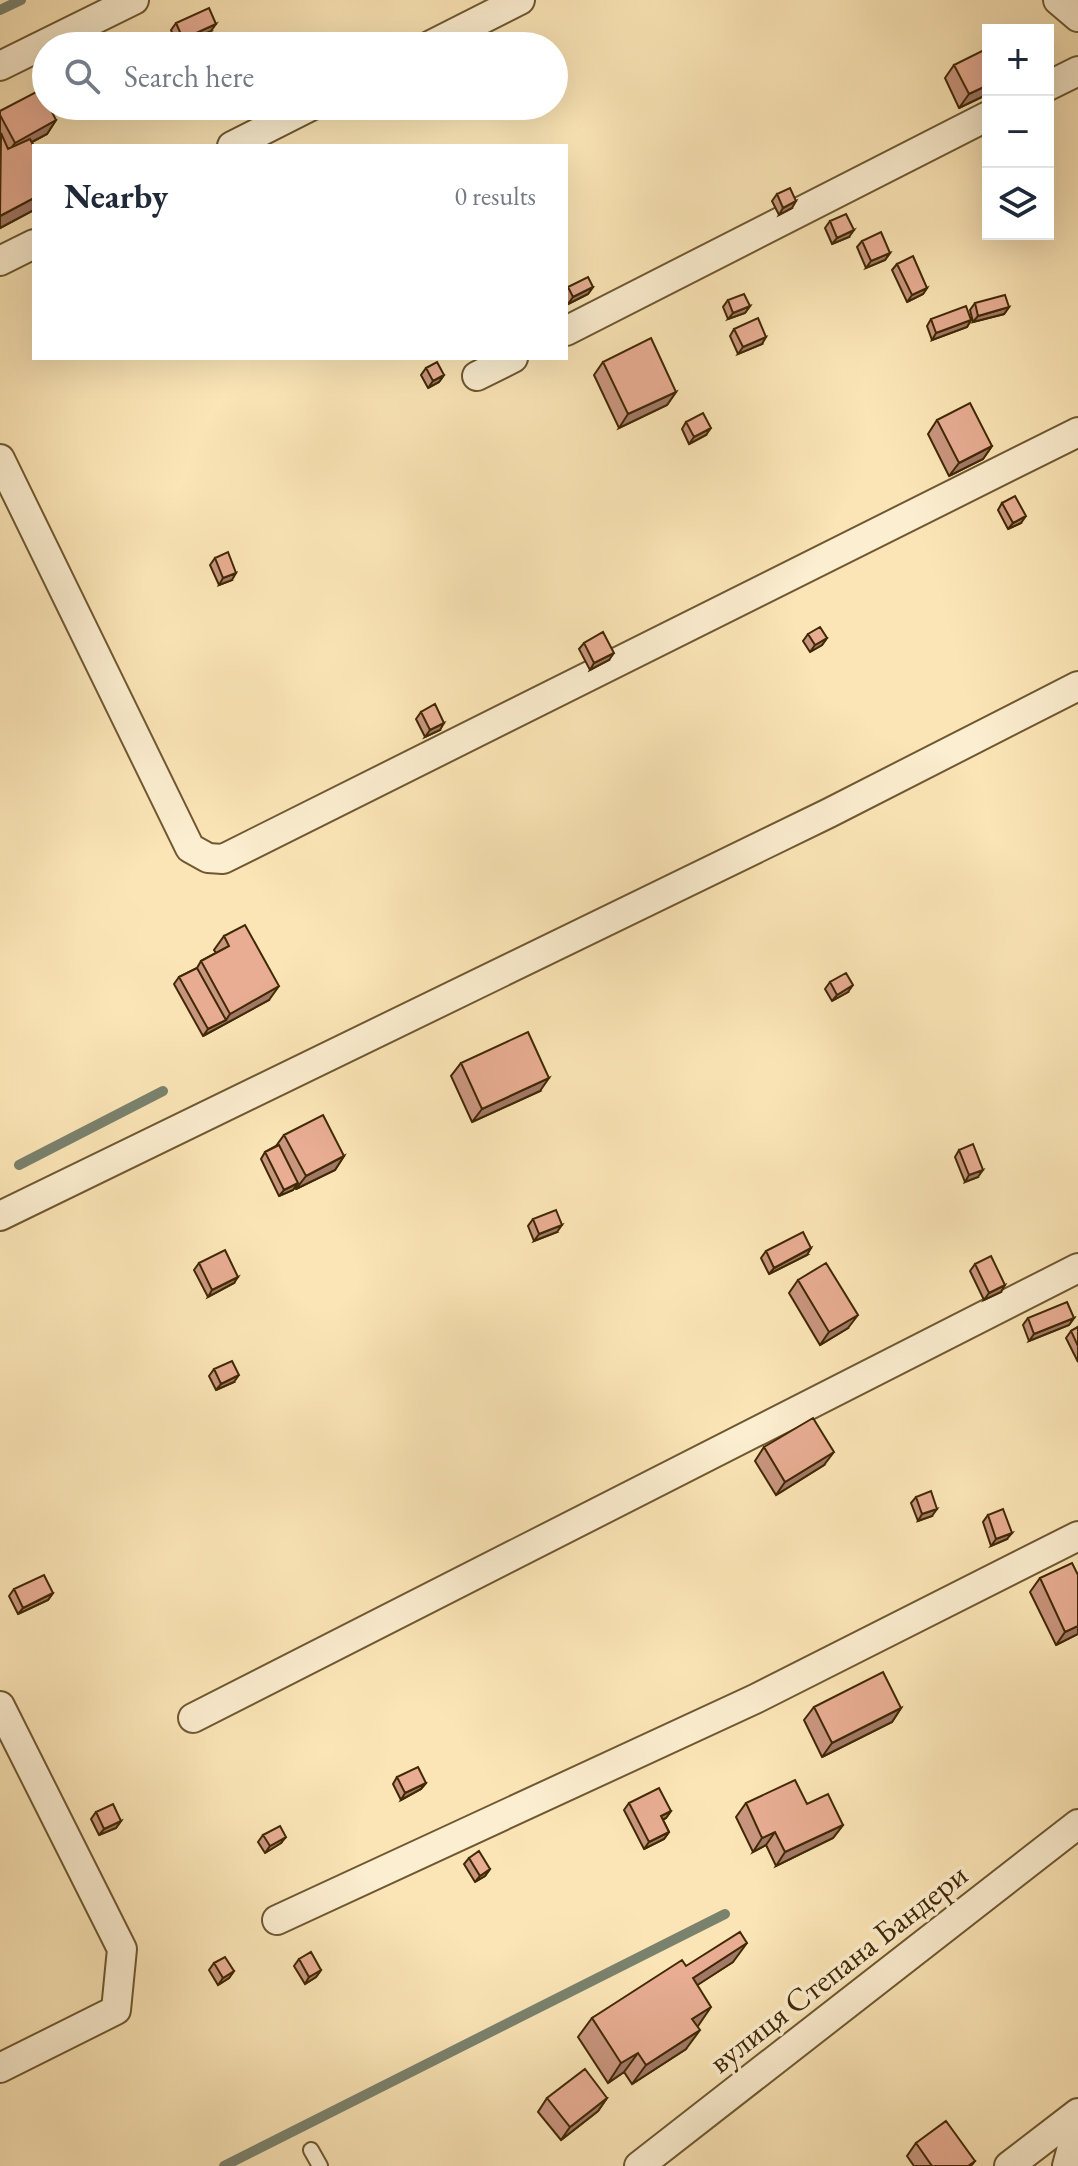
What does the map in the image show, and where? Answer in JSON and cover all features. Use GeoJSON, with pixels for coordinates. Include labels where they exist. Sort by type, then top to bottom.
{"type":"FeatureCollection","features":[{"type":"Feature","properties":{"kind":"street"},"geometry":{"type":"LineString","coordinates":[[69,32],[134,0]]}},
{"type":"Feature","properties":{"kind":"street"},"geometry":{"type":"LineString","coordinates":[[457,32],[520,0]]}},
{"type":"Feature","properties":{"kind":"street"},"geometry":{"type":"LineString","coordinates":[[1058,0],[1078,17]]}},
{"type":"Feature","properties":{"kind":"street"},"geometry":{"type":"LineString","coordinates":[[0,66],[32,50]]}},
{"type":"Feature","properties":{"kind":"street"},"geometry":{"type":"LineString","coordinates":[[1054,83],[1078,71]]}},
{"type":"Feature","properties":{"kind":"street"},"geometry":{"type":"LineString","coordinates":[[568,330],[982,119]]}},
{"type":"Feature","properties":{"kind":"street"},"geometry":{"type":"LineString","coordinates":[[236,144],[283,120]]}},
{"type":"Feature","properties":{"kind":"street"},"geometry":{"type":"LineString","coordinates":[[0,261],[32,245]]}},
{"type":"Feature","properties":{"kind":"street"},"geometry":{"type":"LineString","coordinates":[[477,376],[509,360]]}},
{"type":"Feature","properties":{"kind":"street"},"geometry":{"type":"LineString","coordinates":[[0,459],[190,848],[208,858],[223,859],[1078,432]]}},
{"type":"Feature","properties":{"kind":"street"},"geometry":{"type":"LineString","coordinates":[[2,1210],[814,820],[1078,686]]}},
{"type":"Feature","properties":{"kind":"street"},"geometry":{"type":"LineString","coordinates":[[193,1718],[1078,1268]]}},
{"type":"Feature","properties":{"kind":"street"},"geometry":{"type":"LineString","coordinates":[[277,1920],[755,1699],[1078,1536]]}},
{"type":"Feature","properties":{"kind":"street"},"geometry":{"type":"LineString","coordinates":[[0,1706],[122,1949],[116,2010],[0,2068]]}},
{"type":"Feature","properties":{"kind":"street","name":"вулиця Степана Бандери"},"geometry":{"type":"LineString","coordinates":[[639,2166],[1078,1824]]}},
{"type":"Feature","properties":{"kind":"street"},"geometry":{"type":"LineString","coordinates":[[1009,2166],[1078,2113]]}},
{"type":"Feature","properties":{"kind":"street"},"geometry":{"type":"LineString","coordinates":[[1067,2166],[1078,2125]]}},
{"type":"Feature","properties":{"kind":"lane"},"geometry":{"type":"LineString","coordinates":[[311,2150],[320,2166]]}},
{"type":"Feature","properties":{"kind":"building"},"geometry":{"type":"Polygon","coordinates":[[[209,8],[216,24],[198,32],[180,32],[176,23],[209,8]]]}},
{"type":"Feature","properties":{"kind":"building"},"geometry":{"type":"Polygon","coordinates":[[[982,51],[982,88],[969,94],[954,65],[982,51]]]}},
{"type":"Feature","properties":{"kind":"building"},"geometry":{"type":"Polygon","coordinates":[[[32,94],[32,120],[56,120],[15,143],[0,111],[32,94]]]}},
{"type":"Feature","properties":{"kind":"building"},"geometry":{"type":"Polygon","coordinates":[[[1,133],[8,149],[30,139],[32,144],[32,199],[0,216],[1,133]]]}},
{"type":"Feature","properties":{"kind":"building"},"geometry":{"type":"Polygon","coordinates":[[[790,188],[796,201],[783,208],[777,194],[790,188]]]}},
{"type":"Feature","properties":{"kind":"building"},"geometry":{"type":"Polygon","coordinates":[[[846,214],[854,230],[837,238],[830,221],[846,214]]]}},
{"type":"Feature","properties":{"kind":"building"},"geometry":{"type":"Polygon","coordinates":[[[881,232],[890,253],[871,261],[862,241],[881,232]]]}},
{"type":"Feature","properties":{"kind":"building"},"geometry":{"type":"Polygon","coordinates":[[[913,256],[927,288],[912,295],[897,264],[913,256]]]}},
{"type":"Feature","properties":{"kind":"building"},"geometry":{"type":"Polygon","coordinates":[[[588,277],[593,287],[573,297],[568,287],[588,277]]]}},
{"type":"Feature","properties":{"kind":"building"},"geometry":{"type":"Polygon","coordinates":[[[744,294],[750,306],[733,313],[728,300],[744,294]]]}},
{"type":"Feature","properties":{"kind":"building"},"geometry":{"type":"Polygon","coordinates":[[[1005,295],[1009,307],[978,316],[975,303],[1005,295]]]}},
{"type":"Feature","properties":{"kind":"building"},"geometry":{"type":"Polygon","coordinates":[[[966,306],[971,320],[936,333],[931,319],[966,306]]]}},
{"type":"Feature","properties":{"kind":"building"},"geometry":{"type":"Polygon","coordinates":[[[758,318],[766,337],[743,347],[734,329],[758,318]]]}},
{"type":"Feature","properties":{"kind":"building"},"geometry":{"type":"Polygon","coordinates":[[[651,338],[676,392],[628,414],[603,362],[651,338]]]}},
{"type":"Feature","properties":{"kind":"building"},"geometry":{"type":"Polygon","coordinates":[[[437,362],[444,375],[433,381],[426,368],[437,362]]]}},
{"type":"Feature","properties":{"kind":"building"},"geometry":{"type":"Polygon","coordinates":[[[970,403],[992,446],[959,463],[937,420],[970,403]]]}},
{"type":"Feature","properties":{"kind":"building"},"geometry":{"type":"Polygon","coordinates":[[[703,413],[711,428],[694,437],[686,422],[703,413]]]}},
{"type":"Feature","properties":{"kind":"building"},"geometry":{"type":"Polygon","coordinates":[[[1015,496],[1026,516],[1013,523],[1002,503],[1015,496]]]}},
{"type":"Feature","properties":{"kind":"building"},"geometry":{"type":"Polygon","coordinates":[[[228,552],[236,573],[223,578],[215,558],[228,552]]]}},
{"type":"Feature","properties":{"kind":"building"},"geometry":{"type":"Polygon","coordinates":[[[820,627],[827,638],[815,645],[808,634],[820,627]]]}},
{"type":"Feature","properties":{"kind":"building"},"geometry":{"type":"Polygon","coordinates":[[[603,632],[614,653],[594,663],[584,643],[603,632]]]}},
{"type":"Feature","properties":{"kind":"building"},"geometry":{"type":"Polygon","coordinates":[[[435,704],[444,723],[430,730],[421,712],[435,704]]]}},
{"type":"Feature","properties":{"kind":"building"},"geometry":{"type":"Polygon","coordinates":[[[245,925],[279,986],[230,1014],[201,961],[229,946],[224,936],[245,925]]]}},
{"type":"Feature","properties":{"kind":"building"},"geometry":{"type":"Polygon","coordinates":[[[197,968],[226,1020],[208,1029],[179,977],[197,968]]]}},
{"type":"Feature","properties":{"kind":"building"},"geometry":{"type":"Polygon","coordinates":[[[846,973],[853,985],[837,995],[830,982],[846,973]]]}},
{"type":"Feature","properties":{"kind":"building"},"geometry":{"type":"Polygon","coordinates":[[[528,1032],[549,1078],[482,1109],[461,1063],[528,1032]]]}},
{"type":"Feature","properties":{"kind":"building"},"geometry":{"type":"Polygon","coordinates":[[[323,1115],[344,1156],[306,1176],[284,1135],[323,1115]]]}},
{"type":"Feature","properties":{"kind":"building"},"geometry":{"type":"Polygon","coordinates":[[[973,1144],[983,1170],[969,1175],[959,1150],[973,1144]]]}},
{"type":"Feature","properties":{"kind":"building"},"geometry":{"type":"Polygon","coordinates":[[[279,1145],[298,1183],[284,1190],[265,1152],[279,1145]]]}},
{"type":"Feature","properties":{"kind":"building"},"geometry":{"type":"Polygon","coordinates":[[[556,1210],[562,1225],[539,1234],[533,1219],[556,1210]]]}},
{"type":"Feature","properties":{"kind":"building"},"geometry":{"type":"Polygon","coordinates":[[[803,1232],[811,1248],[774,1268],[766,1251],[803,1232]]]}},
{"type":"Feature","properties":{"kind":"building"},"geometry":{"type":"Polygon","coordinates":[[[225,1250],[238,1277],[212,1290],[199,1263],[225,1250]]]}},
{"type":"Feature","properties":{"kind":"building"},"geometry":{"type":"Polygon","coordinates":[[[991,1256],[1005,1285],[989,1293],[975,1264],[991,1256]]]}},
{"type":"Feature","properties":{"kind":"building"},"geometry":{"type":"Polygon","coordinates":[[[826,1263],[858,1315],[829,1332],[798,1280],[826,1263]]]}},
{"type":"Feature","properties":{"kind":"building"},"geometry":{"type":"Polygon","coordinates":[[[1067,1302],[1074,1318],[1034,1334],[1028,1318],[1067,1302]]]}},
{"type":"Feature","properties":{"kind":"building"},"geometry":{"type":"Polygon","coordinates":[[[1078,1327],[1078,1346],[1071,1331],[1078,1327]]]}},
{"type":"Feature","properties":{"kind":"building"},"geometry":{"type":"Polygon","coordinates":[[[232,1361],[239,1375],[221,1384],[214,1369],[232,1361]]]}},
{"type":"Feature","properties":{"kind":"building"},"geometry":{"type":"Polygon","coordinates":[[[813,1418],[834,1452],[785,1482],[764,1447],[813,1418]]]}},
{"type":"Feature","properties":{"kind":"building"},"geometry":{"type":"Polygon","coordinates":[[[931,1491],[937,1509],[922,1514],[916,1497],[931,1491]]]}},
{"type":"Feature","properties":{"kind":"building"},"geometry":{"type":"Polygon","coordinates":[[[1003,1509],[1012,1533],[996,1539],[988,1515],[1003,1509]]]}},
{"type":"Feature","properties":{"kind":"building"},"geometry":{"type":"Polygon","coordinates":[[[1072,1563],[1078,1575],[1078,1626],[1065,1632],[1040,1578],[1072,1563]]]}},
{"type":"Feature","properties":{"kind":"building"},"geometry":{"type":"Polygon","coordinates":[[[44,1575],[53,1593],[23,1608],[14,1589],[44,1575]]]}},
{"type":"Feature","properties":{"kind":"building"},"geometry":{"type":"Polygon","coordinates":[[[883,1672],[901,1708],[832,1743],[814,1707],[883,1672]]]}},
{"type":"Feature","properties":{"kind":"building"},"geometry":{"type":"Polygon","coordinates":[[[418,1767],[426,1783],[405,1793],[397,1777],[418,1767]]]}},
{"type":"Feature","properties":{"kind":"building"},"geometry":{"type":"Polygon","coordinates":[[[795,1780],[807,1804],[828,1794],[843,1825],[785,1852],[775,1832],[762,1838],[746,1803],[795,1780]]]}},
{"type":"Feature","properties":{"kind":"building"},"geometry":{"type":"Polygon","coordinates":[[[659,1788],[671,1811],[661,1816],[669,1832],[649,1842],[629,1803],[659,1788]]]}},
{"type":"Feature","properties":{"kind":"building"},"geometry":{"type":"Polygon","coordinates":[[[113,1804],[121,1821],[104,1829],[96,1812],[113,1804]]]}},
{"type":"Feature","properties":{"kind":"building"},"geometry":{"type":"Polygon","coordinates":[[[280,1826],[286,1837],[270,1846],[263,1835],[280,1826]]]}},
{"type":"Feature","properties":{"kind":"building"},"geometry":{"type":"Polygon","coordinates":[[[479,1851],[490,1869],[480,1876],[469,1858],[479,1851]]]}},
{"type":"Feature","properties":{"kind":"building"},"geometry":{"type":"Polygon","coordinates":[[[740,1932],[747,1943],[693,1978],[711,2007],[692,2019],[700,2030],[646,2065],[638,2053],[621,2063],[592,2018],[682,1960],[686,1966],[740,1932]]]}},
{"type":"Feature","properties":{"kind":"building"},"geometry":{"type":"Polygon","coordinates":[[[311,1952],[321,1970],[309,1977],[299,1959],[311,1952]]]}},
{"type":"Feature","properties":{"kind":"building"},"geometry":{"type":"Polygon","coordinates":[[[225,1957],[234,1971],[223,1978],[214,1963],[225,1957]]]}},
{"type":"Feature","properties":{"kind":"building"},"geometry":{"type":"Polygon","coordinates":[[[585,2069],[607,2098],[570,2127],[547,2098],[585,2069]]]}},
{"type":"Feature","properties":{"kind":"building"},"geometry":{"type":"Polygon","coordinates":[[[946,2121],[975,2161],[968,2166],[932,2166],[916,2143],[946,2121]]]}},
{"type":"Feature","properties":{"kind":"waterway"},"geometry":{"type":"LineString","coordinates":[[0,10],[21,0]]}},
{"type":"Feature","properties":{"kind":"waterway"},"geometry":{"type":"LineString","coordinates":[[19,1165],[163,1091]]}},
{"type":"Feature","properties":{"kind":"waterway"},"geometry":{"type":"LineString","coordinates":[[224,2166],[725,1914]]}}]}
